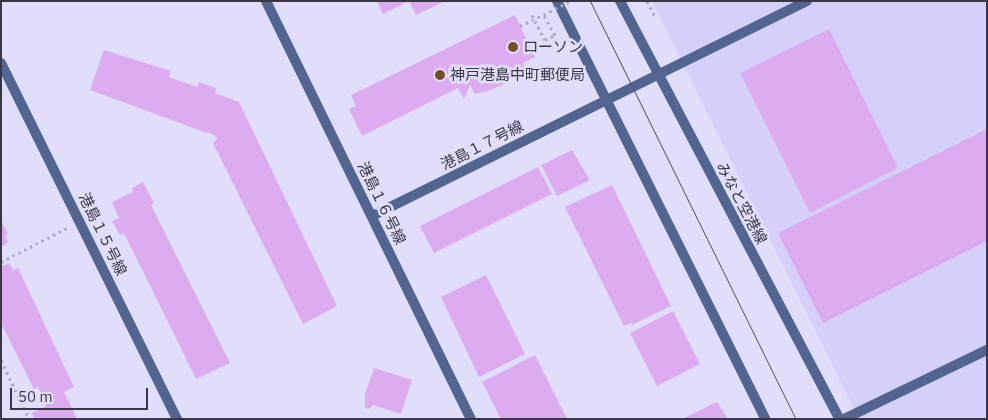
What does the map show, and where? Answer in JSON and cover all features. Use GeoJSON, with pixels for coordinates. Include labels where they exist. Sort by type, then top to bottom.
{"type":"FeatureCollection","features":[{"type":"Feature","properties":{"kind":"street","name":"港島１６号線"},"geometry":{"type":"LineString","coordinates":[[266,1],[470,419]]}},
{"type":"Feature","properties":{"kind":"street"},"geometry":{"type":"LineString","coordinates":[[557,1],[765,419]]}},
{"type":"Feature","properties":{"kind":"street","name":"みなと空港線"},"geometry":{"type":"LineString","coordinates":[[620,1],[838,419]]}},
{"type":"Feature","properties":{"kind":"street","name":"港島１７号線"},"geometry":{"type":"LineString","coordinates":[[372,216],[807,1]]}},
{"type":"Feature","properties":{"kind":"street","name":"港島１５号線"},"geometry":{"type":"LineString","coordinates":[[1,63],[177,419]]}},
{"type":"Feature","properties":{"kind":"street"},"geometry":{"type":"LineString","coordinates":[[844,419],[987,350]]}},
{"type":"Feature","properties":{"kind":"path"},"geometry":{"type":"LineString","coordinates":[[520,26],[571,1]]}},
{"type":"Feature","properties":{"kind":"path"},"geometry":{"type":"LineString","coordinates":[[647,1],[655,17]]}},
{"type":"Feature","properties":{"kind":"path"},"geometry":{"type":"LineString","coordinates":[[532,15],[545,40],[554,35],[544,14]]}},
{"type":"Feature","properties":{"kind":"path"},"geometry":{"type":"LineString","coordinates":[[1,262],[80,222]]}},
{"type":"Feature","properties":{"kind":"path"},"geometry":{"type":"LineString","coordinates":[[1,360],[29,419]]}},
{"type":"Feature","properties":{"kind":"shaded area"},"geometry":{"type":"Polygon","coordinates":[[[652,1],[987,1],[987,419],[859,419],[652,1]]]}},
{"type":"Feature","properties":{"kind":"building"},"geometry":{"type":"Polygon","coordinates":[[[377,1],[409,1],[383,14],[377,1]]]}},
{"type":"Feature","properties":{"kind":"building"},"geometry":{"type":"Polygon","coordinates":[[[409,1],[445,1],[416,15],[409,1]]]}},
{"type":"Feature","properties":{"kind":"building"},"geometry":{"type":"Polygon","coordinates":[[[515,15],[535,57],[523,63],[526,69],[502,85],[488,91],[475,94],[470,85],[464,99],[458,88],[362,136],[349,109],[356,106],[351,95],[515,15]]]}},
{"type":"Feature","properties":{"kind":"building"},"geometry":{"type":"Polygon","coordinates":[[[829,29],[898,168],[810,213],[740,73],[829,29]]]}},
{"type":"Feature","properties":{"kind":"building"},"geometry":{"type":"Polygon","coordinates":[[[104,50],[171,71],[169,77],[197,87],[199,82],[216,88],[215,93],[239,102],[337,306],[303,324],[213,143],[218,138],[208,132],[90,90],[104,50]]]}},
{"type":"Feature","properties":{"kind":"building"},"geometry":{"type":"Polygon","coordinates":[[[987,129],[987,241],[823,323],[778,233],[987,129]]]}},
{"type":"Feature","properties":{"kind":"building"},"geometry":{"type":"Polygon","coordinates":[[[572,150],[590,180],[557,196],[541,165],[572,150]]]}},
{"type":"Feature","properties":{"kind":"building"},"geometry":{"type":"Polygon","coordinates":[[[538,167],[552,194],[434,253],[420,226],[538,167]]]}},
{"type":"Feature","properties":{"kind":"building"},"geometry":{"type":"Polygon","coordinates":[[[143,182],[154,203],[151,205],[230,363],[196,379],[124,233],[120,235],[112,221],[119,218],[112,202],[133,192],[132,188],[143,182]]]}},
{"type":"Feature","properties":{"kind":"building"},"geometry":{"type":"Polygon","coordinates":[[[612,185],[671,306],[632,325],[631,323],[624,326],[565,207],[612,185]]]}},
{"type":"Feature","properties":{"kind":"building"},"geometry":{"type":"Polygon","coordinates":[[[1,221],[8,234],[5,236],[8,242],[1,247],[1,221]]]}},
{"type":"Feature","properties":{"kind":"building"},"geometry":{"type":"Polygon","coordinates":[[[9,263],[13,270],[18,268],[74,387],[64,392],[77,419],[35,419],[32,413],[46,406],[38,387],[34,389],[1,323],[1,267],[9,263]]]}},
{"type":"Feature","properties":{"kind":"building"},"geometry":{"type":"Polygon","coordinates":[[[486,275],[525,354],[479,377],[441,297],[486,275]]]}},
{"type":"Feature","properties":{"kind":"building"},"geometry":{"type":"Polygon","coordinates":[[[673,311],[700,364],[657,386],[630,333],[673,311]]]}},
{"type":"Feature","properties":{"kind":"building"},"geometry":{"type":"Polygon","coordinates":[[[535,355],[567,419],[501,419],[482,382],[535,355]]]}},
{"type":"Feature","properties":{"kind":"building"},"geometry":{"type":"Polygon","coordinates":[[[374,368],[412,380],[401,414],[373,405],[369,409],[365,408],[365,395],[374,368]]]}},
{"type":"Feature","properties":{"kind":"building"},"geometry":{"type":"Polygon","coordinates":[[[717,402],[728,419],[682,419],[717,402]]]}},
{"type":"Feature","properties":{"kind":"tram line"},"geometry":{"type":"LineString","coordinates":[[590,1],[796,419]]}},
{"type":"Feature","properties":{"kind":"place","name":"ローソン"},"geometry":{"type":"Point","coordinates":[513,47]}},
{"type":"Feature","properties":{"kind":"place","name":"神戸港島中町郵便局"},"geometry":{"type":"Point","coordinates":[440,75]}}]}
